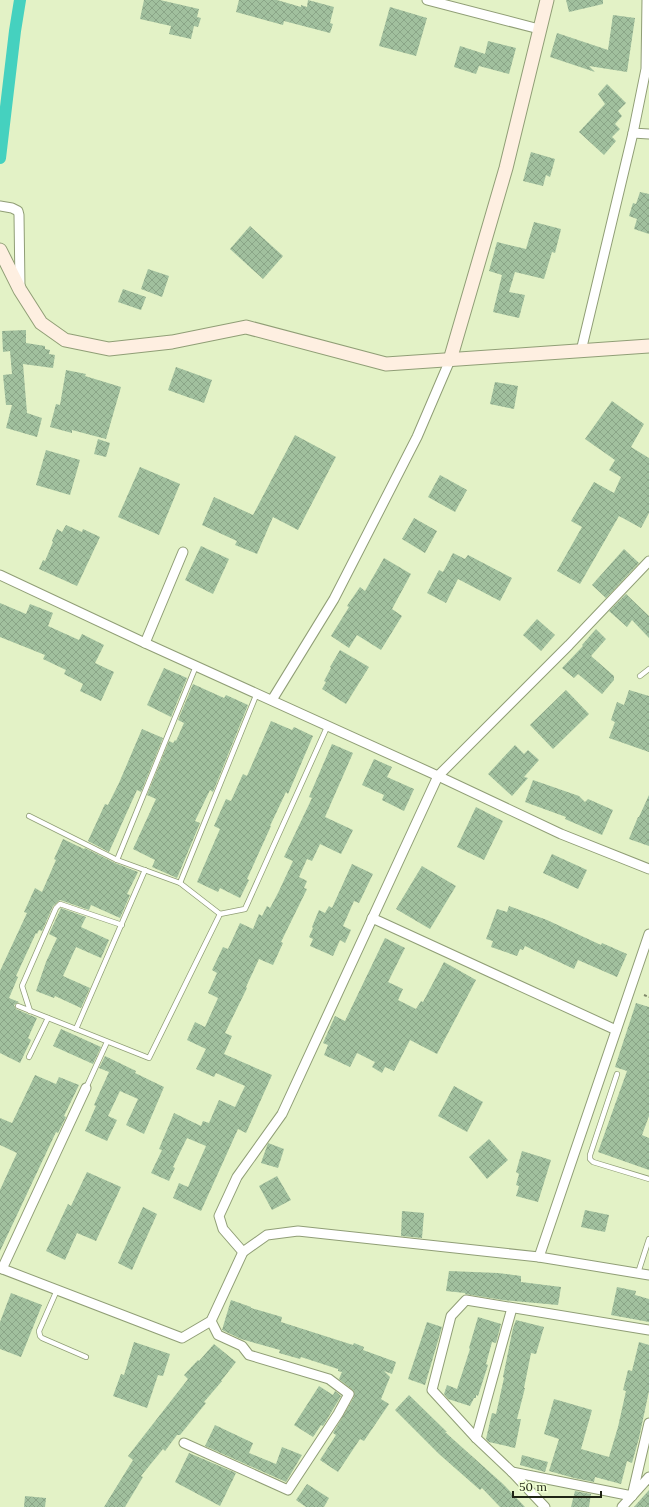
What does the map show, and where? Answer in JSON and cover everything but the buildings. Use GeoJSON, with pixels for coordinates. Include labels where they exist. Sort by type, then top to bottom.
{"type":"FeatureCollection","features":[{"type":"Feature","properties":{"kind":"street"},"geometry":{"type":"LineString","coordinates":[[428,0],[539,29]]}},
{"type":"Feature","properties":{"kind":"street"},"geometry":{"type":"LineString","coordinates":[[272,700],[334,599],[417,437],[450,360],[506,168],[547,0]]}},
{"type":"Feature","properties":{"kind":"street"},"geometry":{"type":"LineString","coordinates":[[581,351],[633,133],[646,69],[647,0]]}},
{"type":"Feature","properties":{"kind":"street"},"geometry":{"type":"LineString","coordinates":[[633,133],[649,134]]}},
{"type":"Feature","properties":{"kind":"street"},"geometry":{"type":"LineString","coordinates":[[0,206],[12,208],[18,211],[20,290]]}},
{"type":"Feature","properties":{"kind":"street"},"geometry":{"type":"LineString","coordinates":[[0,250],[20,290],[40,323],[65,340],[109,349],[172,342],[246,327],[386,364],[649,346]]}},
{"type":"Feature","properties":{"kind":"street"},"geometry":{"type":"LineString","coordinates":[[145,643],[183,552]]}},
{"type":"Feature","properties":{"kind":"street"},"geometry":{"type":"LineString","coordinates":[[243,1252],[223,1229],[219,1216],[237,1176],[282,1114],[438,776],[569,645],[649,560]]}},
{"type":"Feature","properties":{"kind":"street"},"geometry":{"type":"LineString","coordinates":[[0,575],[145,643],[328,725],[561,834],[649,869]]}},
{"type":"Feature","properties":{"kind":"street"},"geometry":{"type":"LineString","coordinates":[[372,918],[616,1030]]}},
{"type":"Feature","properties":{"kind":"street"},"geometry":{"type":"LineString","coordinates":[[539,1257],[649,934]]}},
{"type":"Feature","properties":{"kind":"street"},"geometry":{"type":"LineString","coordinates":[[86,1088],[1,1269],[182,1338],[211,1321],[243,1252],[267,1235],[298,1231],[539,1257],[649,1275]]}},
{"type":"Feature","properties":{"kind":"street"},"geometry":{"type":"LineString","coordinates":[[545,1507],[512,1472],[476,1438],[432,1390],[451,1316],[466,1300],[649,1330]]}},
{"type":"Feature","properties":{"kind":"street"},"geometry":{"type":"LineString","coordinates":[[476,1438],[512,1308]]}},
{"type":"Feature","properties":{"kind":"street"},"geometry":{"type":"LineString","coordinates":[[184,1443],[288,1490],[338,1414],[349,1394],[329,1379],[249,1355],[242,1346],[218,1335],[211,1321]]}},
{"type":"Feature","properties":{"kind":"street"},"geometry":{"type":"LineString","coordinates":[[632,1496],[649,1423]]}},
{"type":"Feature","properties":{"kind":"street"},"geometry":{"type":"LineString","coordinates":[[512,1472],[632,1496]]}},
{"type":"Feature","properties":{"kind":"street"},"geometry":{"type":"LineString","coordinates":[[622,1507],[649,1477]]}},
{"type":"Feature","properties":{"kind":"lane"},"geometry":{"type":"LineString","coordinates":[[117,860],[196,666]]}},
{"type":"Feature","properties":{"kind":"lane"},"geometry":{"type":"LineString","coordinates":[[640,676],[649,669]]}},
{"type":"Feature","properties":{"kind":"lane"},"geometry":{"type":"LineString","coordinates":[[180,883],[257,693]]}},
{"type":"Feature","properties":{"kind":"lane"},"geometry":{"type":"LineString","coordinates":[[29,816],[117,860],[180,883],[220,914],[245,909],[328,725]]}},
{"type":"Feature","properties":{"kind":"lane"},"geometry":{"type":"LineString","coordinates":[[76,1029],[145,870]]}},
{"type":"Feature","properties":{"kind":"lane"},"geometry":{"type":"LineString","coordinates":[[30,1011],[22,986],[56,908],[60,904],[122,926]]}},
{"type":"Feature","properties":{"kind":"lane"},"geometry":{"type":"LineString","coordinates":[[18,1006],[149,1058],[220,914]]}},
{"type":"Feature","properties":{"kind":"lane"},"geometry":{"type":"LineString","coordinates":[[29,1056],[48,1018]]}},
{"type":"Feature","properties":{"kind":"lane"},"geometry":{"type":"LineString","coordinates":[[86,1088],[107,1042]]}},
{"type":"Feature","properties":{"kind":"lane"},"geometry":{"type":"LineString","coordinates":[[617,1074],[590,1155],[590,1159],[593,1162],[649,1178]]}},
{"type":"Feature","properties":{"kind":"lane"},"geometry":{"type":"LineString","coordinates":[[638,1273],[648,1243]]}},
{"type":"Feature","properties":{"kind":"lane"},"geometry":{"type":"LineString","coordinates":[[57,1290],[39,1331],[40,1336],[86,1357]]}},
{"type":"Feature","properties":{"kind":"path"},"geometry":{"type":"LineString","coordinates":[[644,995],[649,997]]}},
{"type":"Feature","properties":{"kind":"waterway"},"geometry":{"type":"LineString","coordinates":[[0,158],[20,0]]}}]}
